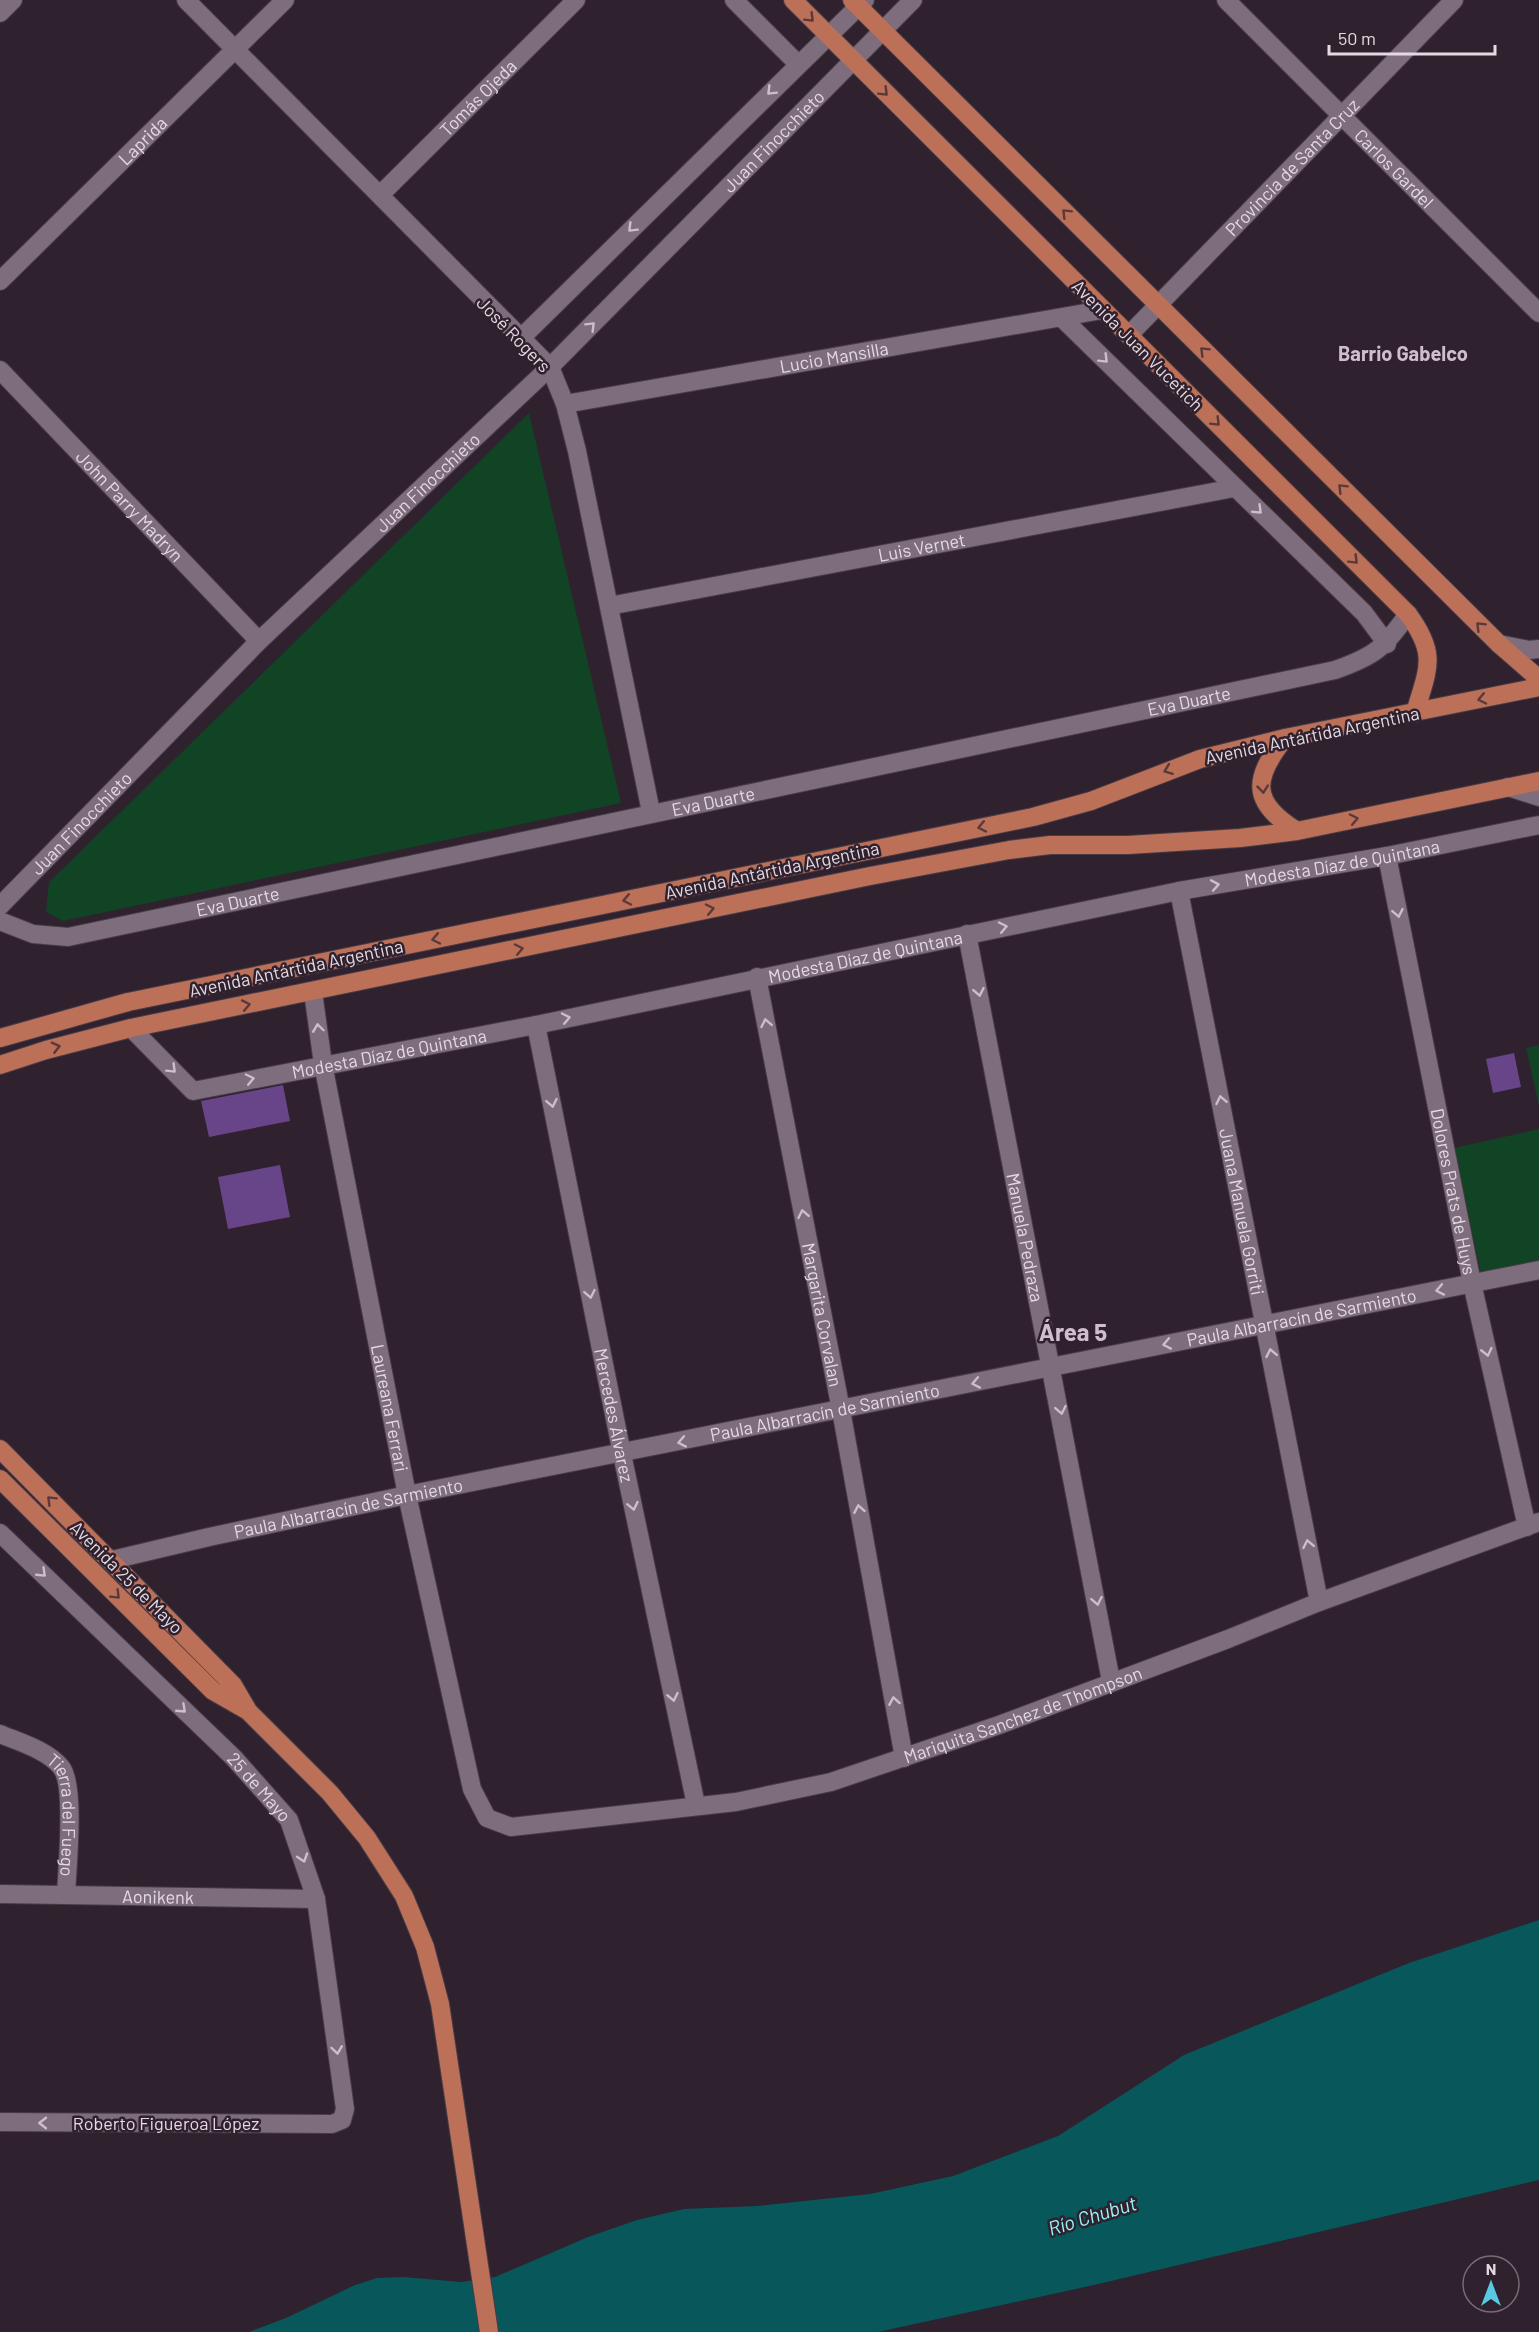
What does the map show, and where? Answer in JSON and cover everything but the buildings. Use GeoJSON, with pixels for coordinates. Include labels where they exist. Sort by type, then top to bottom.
{"type":"FeatureCollection","features":[{"type":"Feature","properties":{"kind":"main road","name":"Avenida Juan Vucetich"},"geometry":{"type":"LineString","coordinates":[[793,0],[1408,614],[1423,634],[1429,654],[1427,674],[1415,713]]}},
{"type":"Feature","properties":{"kind":"main road"},"geometry":{"type":"LineString","coordinates":[[858,2],[883,30],[1157,305],[1499,644],[1539,679]]}},
{"type":"Feature","properties":{"kind":"main road","name":"Avenida Antártida Argentina"},"geometry":{"type":"LineString","coordinates":[[0,1038],[128,1002],[1033,817],[1091,801],[1200,759],[1285,738],[1539,687]]}},
{"type":"Feature","properties":{"kind":"main road"},"geometry":{"type":"LineString","coordinates":[[1285,738],[1268,760],[1262,775],[1263,796],[1267,809],[1276,818],[1297,831]]}},
{"type":"Feature","properties":{"kind":"main road","name":"Avenida Antártida Argentina"},"geometry":{"type":"LineString","coordinates":[[0,1065],[46,1050],[131,1028],[836,883],[1009,850],[1050,845],[1128,845],[1240,838],[1297,831],[1539,781]]}},
{"type":"Feature","properties":{"kind":"main road","name":"Avenida 25 de Mayo"},"geometry":{"type":"LineString","coordinates":[[0,1449],[233,1685],[248,1711],[330,1793],[367,1838],[404,1896],[425,1947],[449,2056],[489,2332]]}},
{"type":"Feature","properties":{"kind":"main road","name":"Avenida 25 de Mayo"},"geometry":{"type":"LineString","coordinates":[[0,1479],[213,1691],[248,1711]]}},
{"type":"Feature","properties":{"kind":"street"},"geometry":{"type":"LineString","coordinates":[[0,13],[13,0]]}},
{"type":"Feature","properties":{"kind":"street","name":"José Rogers"},"geometry":{"type":"LineString","coordinates":[[186,0],[550,367],[565,404],[651,812]]}},
{"type":"Feature","properties":{"kind":"street","name":"Laprida"},"geometry":{"type":"LineString","coordinates":[[0,281],[285,0]]}},
{"type":"Feature","properties":{"kind":"street","name":"Tomás Ojeda"},"geometry":{"type":"LineString","coordinates":[[381,195],[576,0]]}},
{"type":"Feature","properties":{"kind":"street"},"geometry":{"type":"LineString","coordinates":[[734,0],[798,64]]}},
{"type":"Feature","properties":{"kind":"street","name":"Juan Finocchieto"},"geometry":{"type":"LineString","coordinates":[[0,906],[259,641],[550,367],[913,0]]}},
{"type":"Feature","properties":{"kind":"street","name":"Carlos Gardel"},"geometry":{"type":"LineString","coordinates":[[1226,0],[1539,313]]}},
{"type":"Feature","properties":{"kind":"street","name":"Provincia de Santa Cruz"},"geometry":{"type":"LineString","coordinates":[[1128,335],[1454,0]]}},
{"type":"Feature","properties":{"kind":"street","name":"Juan Finocchieto"},"geometry":{"type":"LineString","coordinates":[[520,339],[828,36],[858,2]]}},
{"type":"Feature","properties":{"kind":"street","name":"Lucio Mansilla"},"geometry":{"type":"LineString","coordinates":[[565,404],[1102,310]]}},
{"type":"Feature","properties":{"kind":"street"},"geometry":{"type":"LineString","coordinates":[[1062,318],[1364,613],[1387,644]]}},
{"type":"Feature","properties":{"kind":"street","name":"John Parry Madryn"},"geometry":{"type":"LineString","coordinates":[[0,370],[259,641]]}},
{"type":"Feature","properties":{"kind":"street","name":"Luis Vernet"},"geometry":{"type":"LineString","coordinates":[[609,606],[1234,488]]}},
{"type":"Feature","properties":{"kind":"street","name":"Eva Duarte"},"geometry":{"type":"LineString","coordinates":[[0,921],[33,934],[69,937],[651,812],[1335,670],[1365,660],[1387,644],[1408,614]]}},
{"type":"Feature","properties":{"kind":"street"},"geometry":{"type":"LineString","coordinates":[[1499,644],[1529,650],[1539,649]]}},
{"type":"Feature","properties":{"kind":"street"},"geometry":{"type":"LineString","coordinates":[[1509,787],[1539,797]]}},
{"type":"Feature","properties":{"kind":"street","name":"Modesta Díaz de Quintana"},"geometry":{"type":"LineString","coordinates":[[131,1028],[193,1091],[323,1064],[536,1025],[757,977],[1179,891],[1387,856],[1539,825]]}},
{"type":"Feature","properties":{"kind":"street","name":"Dolores Prats de Huys"},"geometry":{"type":"LineString","coordinates":[[1387,856],[1472,1283],[1533,1524]]}},
{"type":"Feature","properties":{"kind":"street","name":"Juana Manuela Gorriti"},"geometry":{"type":"LineString","coordinates":[[1179,891],[1319,1602]]}},
{"type":"Feature","properties":{"kind":"street","name":"Manuela Pedraza"},"geometry":{"type":"LineString","coordinates":[[967,934],[1053,1367],[1112,1681]]}},
{"type":"Feature","properties":{"kind":"street","name":"Margarita Corvalan"},"geometry":{"type":"LineString","coordinates":[[757,977],[841,1410],[904,1758]]}},
{"type":"Feature","properties":{"kind":"street","name":"Laureana Ferrari"},"geometry":{"type":"LineString","coordinates":[[313,992],[323,1064],[407,1496],[472,1789],[488,1818]]}},
{"type":"Feature","properties":{"kind":"street","name":"Mercedes Álvarez"},"geometry":{"type":"LineString","coordinates":[[536,1025],[622,1454],[696,1805]]}},
{"type":"Feature","properties":{"kind":"street","name":"Paula Albarracín de Sarmiento"},"geometry":{"type":"LineString","coordinates":[[112,1560],[209,1537],[407,1496],[1539,1270]]}},
{"type":"Feature","properties":{"kind":"street","name":"Mariquita Sanchez de Thompson"},"geometry":{"type":"LineString","coordinates":[[488,1818],[511,1827],[736,1802],[831,1782],[904,1758],[1228,1639],[1319,1602],[1533,1524]]}},
{"type":"Feature","properties":{"kind":"street","name":"25 de Mayo"},"geometry":{"type":"LineString","coordinates":[[0,1533],[266,1791],[289,1820],[316,1899],[345,2109],[342,2120],[332,2124]]}},
{"type":"Feature","properties":{"kind":"street","name":"Tierra del Fuego"},"geometry":{"type":"LineString","coordinates":[[0,1734],[41,1753],[62,1767],[68,1786],[70,1818],[66,1895]]}},
{"type":"Feature","properties":{"kind":"street","name":"Aonikenk"},"geometry":{"type":"LineString","coordinates":[[0,1894],[316,1899]]}},
{"type":"Feature","properties":{"kind":"street","name":"Roberto Figueroa López"},"geometry":{"type":"LineString","coordinates":[[0,2122],[332,2124]]}},
{"type":"Feature","properties":{"kind":"green space"},"geometry":{"type":"Polygon","coordinates":[[[529,413],[621,803],[63,921],[46,912],[49,882],[529,413]]]}},
{"type":"Feature","properties":{"kind":"green space"},"geometry":{"type":"Polygon","coordinates":[[[1539,1045],[1539,1106],[1526,1048],[1539,1045]]]}},
{"type":"Feature","properties":{"kind":"green space"},"geometry":{"type":"Polygon","coordinates":[[[1539,1129],[1539,1260],[1481,1273],[1454,1148],[1539,1129]]]}},
{"type":"Feature","properties":{"kind":"water","name":"Río Chubut"},"geometry":{"type":"Polygon","coordinates":[[[1539,1920],[1539,2180],[1094,2285],[878,2332],[249,2332],[286,2318],[355,2285],[377,2278],[403,2277],[461,2282],[495,2277],[588,2237],[637,2220],[684,2209],[757,2206],[870,2194],[953,2176],[1058,2136],[1184,2055],[1409,1963],[1539,1920]]]}},
{"type":"Feature","properties":{"kind":"district","name":"Barrio Gabelco"},"geometry":{"type":"Point","coordinates":[1403,353]}},
{"type":"Feature","properties":{"kind":"district","name":"Área 5"},"geometry":{"type":"Point","coordinates":[1073,1331]}}]}
